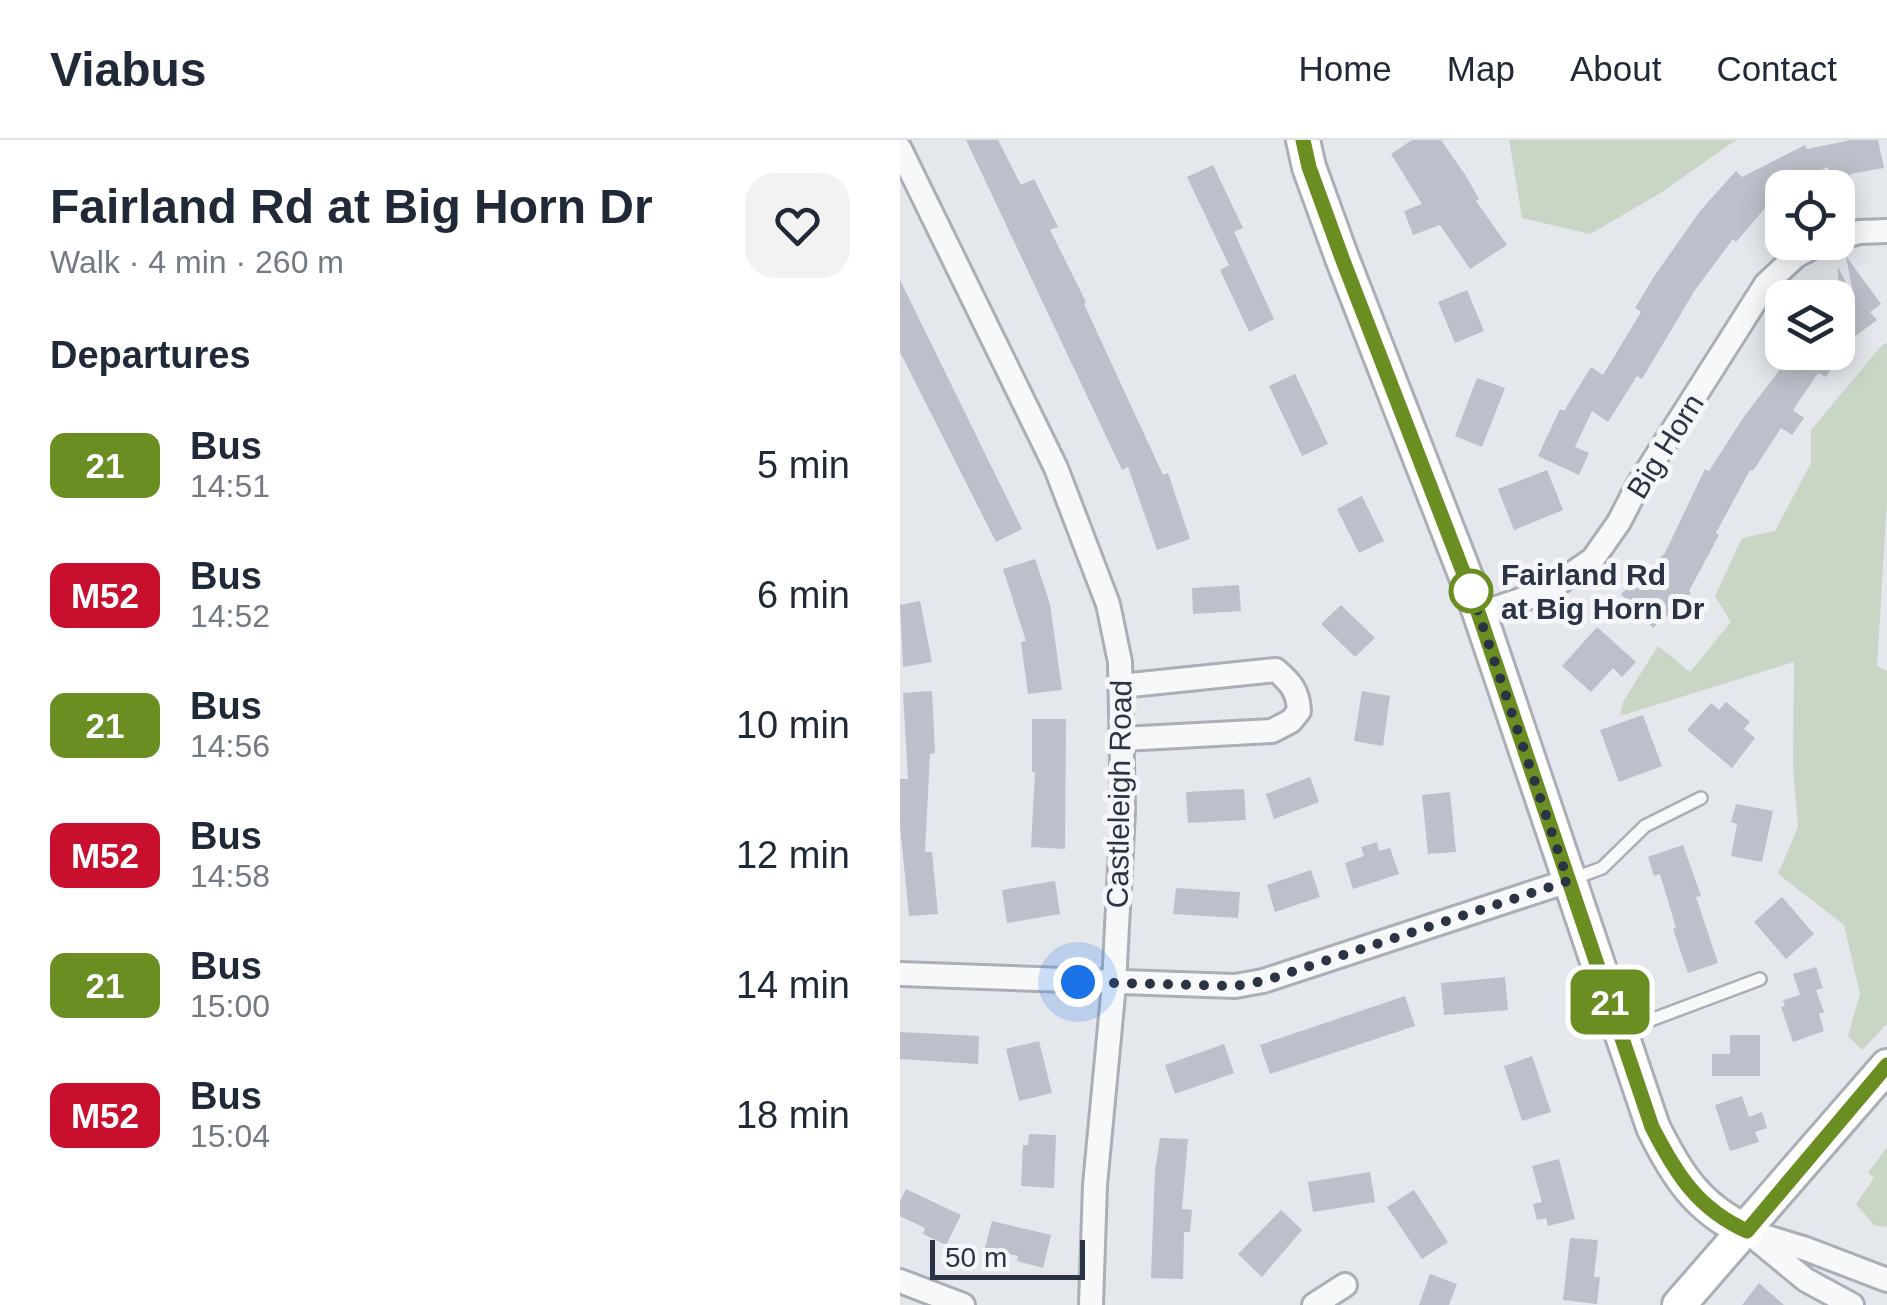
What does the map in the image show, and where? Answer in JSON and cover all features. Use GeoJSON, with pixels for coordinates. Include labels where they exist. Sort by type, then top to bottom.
{"type":"FeatureCollection","features":[{"type":"Feature","properties":{"kind":"main road"},"geometry":{"type":"LineString","coordinates":[[1303,140],[1342,258],[1479,614],[1652,1127],[1698,1200],[1720,1219],[1747,1231]]}},
{"type":"Feature","properties":{"kind":"main road"},"geometry":{"type":"LineString","coordinates":[[1680,1305],[1887,1066]]}},
{"type":"Feature","properties":{"kind":"street","name":"Castleleigh Road"},"geometry":{"type":"LineString","coordinates":[[900,148],[1056,468],[1108,604],[1120,662],[1123,740],[1114,984],[1095,1185],[1091,1305]]}},
{"type":"Feature","properties":{"kind":"street"},"geometry":{"type":"LineString","coordinates":[[1855,233],[1887,231]]}},
{"type":"Feature","properties":{"kind":"street","name":"Big Horn"},"geometry":{"type":"LineString","coordinates":[[1479,614],[1547,591],[1593,559],[1620,522],[1637,487],[1766,284],[1792,260]]}},
{"type":"Feature","properties":{"kind":"street"},"geometry":{"type":"LineString","coordinates":[[1121,686],[1276,670],[1293,684],[1299,711],[1291,721],[1272,731],[1123,740]]}},
{"type":"Feature","properties":{"kind":"street"},"geometry":{"type":"LineString","coordinates":[[900,974],[1235,986],[1264,981],[1568,881]]}},
{"type":"Feature","properties":{"kind":"street"},"geometry":{"type":"LineString","coordinates":[[1747,1231],[1786,1266],[1850,1304],[1863,1270]]}},
{"type":"Feature","properties":{"kind":"street"},"geometry":{"type":"LineString","coordinates":[[1747,1231],[1887,1280]]}},
{"type":"Feature","properties":{"kind":"street"},"geometry":{"type":"LineString","coordinates":[[900,1282],[964,1305]]}},
{"type":"Feature","properties":{"kind":"street"},"geometry":{"type":"LineString","coordinates":[[1314,1305],[1345,1285]]}},
{"type":"Feature","properties":{"kind":"lane"},"geometry":{"type":"LineString","coordinates":[[1568,881],[1602,868],[1645,826],[1701,798]]}},
{"type":"Feature","properties":{"kind":"lane"},"geometry":{"type":"LineString","coordinates":[[1620,1032],[1760,979]]}},
{"type":"Feature","properties":{"kind":"green space"},"geometry":{"type":"Polygon","coordinates":[[[1509,140],[1736,140],[1659,194],[1590,234],[1522,218],[1509,140]]]}},
{"type":"Feature","properties":{"kind":"green space"},"geometry":{"type":"Polygon","coordinates":[[[1887,343],[1887,501],[1877,666],[1887,671],[1887,1024],[1862,1050],[1848,1036],[1860,994],[1844,925],[1778,874],[1798,827],[1793,767],[1794,662],[1620,716],[1623,702],[1658,646],[1690,672],[1731,622],[1715,596],[1742,538],[1775,531],[1811,463],[1811,430],[1887,343]]]}},
{"type":"Feature","properties":{"kind":"green space"},"geometry":{"type":"Polygon","coordinates":[[[1887,1147],[1887,1227],[1874,1225],[1856,1204],[1874,1178],[1868,1173],[1887,1147]]]}},
{"type":"Feature","properties":{"kind":"building"},"geometry":{"type":"Polygon","coordinates":[[[966,140],[998,140],[1021,185],[1034,179],[1058,227],[1050,230],[1163,475],[1168,473],[1190,539],[1157,550],[1128,467],[1122,470],[966,140]]]}},
{"type":"Feature","properties":{"kind":"building"},"geometry":{"type":"Polygon","coordinates":[[[1412,140],[1441,140],[1507,245],[1470,269],[1440,225],[1413,235],[1404,211],[1422,204],[1391,154],[1412,140]]]}},
{"type":"Feature","properties":{"kind":"building"},"geometry":{"type":"Polygon","coordinates":[[[1851,140],[1878,140],[1884,168],[1855,173],[1855,170],[1828,167],[1765,170],[1765,208],[1736,242],[1733,239],[1695,290],[1642,379],[1637,376],[1608,422],[1592,411],[1575,447],[1589,453],[1579,475],[1538,456],[1560,409],[1564,411],[1591,367],[1603,375],[1641,312],[1635,308],[1700,211],[1736,171],[1742,177],[1805,145],[1807,149],[1851,140]]]}},
{"type":"Feature","properties":{"kind":"building"},"geometry":{"type":"Polygon","coordinates":[[[1213,165],[1243,228],[1234,232],[1274,319],[1249,332],[1220,270],[1229,265],[1187,177],[1213,165]]]}},
{"type":"Feature","properties":{"kind":"building"},"geometry":{"type":"Polygon","coordinates":[[[1847,260],[1881,304],[1870,312],[1877,320],[1855,336],[1855,280],[1851,280],[1847,260]]]}},
{"type":"Feature","properties":{"kind":"building"},"geometry":{"type":"Polygon","coordinates":[[[900,280],[1022,529],[996,542],[900,352],[900,280]]]}},
{"type":"Feature","properties":{"kind":"building"},"geometry":{"type":"Polygon","coordinates":[[[1467,290],[1484,331],[1455,343],[1438,302],[1467,290]]]}},
{"type":"Feature","properties":{"kind":"building"},"geometry":{"type":"Polygon","coordinates":[[[1779,370],[1830,370],[1826,377],[1818,373],[1793,410],[1804,418],[1792,435],[1781,428],[1753,471],[1750,470],[1716,533],[1719,535],[1691,593],[1653,628],[1621,594],[1665,553],[1705,469],[1709,471],[1779,370]]]}},
{"type":"Feature","properties":{"kind":"building"},"geometry":{"type":"Polygon","coordinates":[[[1295,374],[1328,444],[1302,456],[1269,386],[1295,374]]]}},
{"type":"Feature","properties":{"kind":"building"},"geometry":{"type":"Polygon","coordinates":[[[1477,378],[1505,388],[1482,447],[1455,436],[1477,378]]]}},
{"type":"Feature","properties":{"kind":"building"},"geometry":{"type":"Polygon","coordinates":[[[1547,470],[1563,510],[1514,530],[1498,489],[1547,470]]]}},
{"type":"Feature","properties":{"kind":"building"},"geometry":{"type":"Polygon","coordinates":[[[1362,496],[1384,541],[1359,553],[1337,509],[1362,496]]]}},
{"type":"Feature","properties":{"kind":"building"},"geometry":{"type":"Polygon","coordinates":[[[1035,559],[1050,604],[1062,690],[1028,694],[1021,642],[1026,641],[1003,569],[1035,559]]]}},
{"type":"Feature","properties":{"kind":"building"},"geometry":{"type":"Polygon","coordinates":[[[1239,585],[1241,611],[1193,614],[1192,588],[1239,585]]]}},
{"type":"Feature","properties":{"kind":"building"},"geometry":{"type":"Polygon","coordinates":[[[920,601],[932,662],[903,667],[900,605],[920,601]]]}},
{"type":"Feature","properties":{"kind":"building"},"geometry":{"type":"Polygon","coordinates":[[[1341,605],[1375,638],[1355,657],[1321,624],[1341,605]]]}},
{"type":"Feature","properties":{"kind":"building"},"geometry":{"type":"Polygon","coordinates":[[[1597,627],[1636,662],[1622,677],[1613,668],[1591,692],[1562,666],[1597,627]]]}},
{"type":"Feature","properties":{"kind":"building"},"geometry":{"type":"Polygon","coordinates":[[[932,691],[935,753],[930,754],[925,852],[932,852],[938,914],[909,916],[900,826],[900,779],[908,779],[903,693],[932,691]]]}},
{"type":"Feature","properties":{"kind":"building"},"geometry":{"type":"Polygon","coordinates":[[[1362,691],[1390,696],[1383,746],[1354,741],[1362,691]]]}},
{"type":"Feature","properties":{"kind":"building"},"geometry":{"type":"Polygon","coordinates":[[[1726,702],[1750,722],[1744,729],[1755,738],[1732,768],[1687,730],[1711,703],[1719,710],[1726,702]]]}},
{"type":"Feature","properties":{"kind":"building"},"geometry":{"type":"Polygon","coordinates":[[[1643,715],[1662,766],[1619,782],[1600,730],[1643,715]]]}},
{"type":"Feature","properties":{"kind":"building"},"geometry":{"type":"Polygon","coordinates":[[[1032,719],[1066,719],[1065,849],[1031,847],[1035,772],[1032,719]]]}},
{"type":"Feature","properties":{"kind":"building"},"geometry":{"type":"Polygon","coordinates":[[[1310,777],[1319,802],[1274,819],[1266,794],[1310,777]]]}},
{"type":"Feature","properties":{"kind":"building"},"geometry":{"type":"Polygon","coordinates":[[[1244,789],[1246,820],[1188,823],[1186,792],[1244,789]]]}},
{"type":"Feature","properties":{"kind":"building"},"geometry":{"type":"Polygon","coordinates":[[[1450,792],[1456,852],[1428,854],[1422,795],[1450,792]]]}},
{"type":"Feature","properties":{"kind":"building"},"geometry":{"type":"Polygon","coordinates":[[[1736,804],[1773,811],[1762,862],[1731,856],[1737,824],[1731,822],[1736,804]]]}},
{"type":"Feature","properties":{"kind":"building"},"geometry":{"type":"Polygon","coordinates":[[[1377,842],[1379,851],[1390,848],[1399,874],[1353,889],[1345,863],[1364,856],[1361,847],[1377,842]]]}},
{"type":"Feature","properties":{"kind":"building"},"geometry":{"type":"Polygon","coordinates":[[[1683,845],[1718,963],[1688,973],[1660,874],[1654,876],[1648,857],[1683,845]]]}},
{"type":"Feature","properties":{"kind":"building"},"geometry":{"type":"Polygon","coordinates":[[[1311,870],[1320,897],[1275,912],[1267,885],[1311,870]]]}},
{"type":"Feature","properties":{"kind":"building"},"geometry":{"type":"Polygon","coordinates":[[[1055,881],[1060,914],[1007,923],[1002,890],[1055,881]]]}},
{"type":"Feature","properties":{"kind":"building"},"geometry":{"type":"Polygon","coordinates":[[[1176,888],[1240,892],[1238,918],[1173,914],[1176,888]]]}},
{"type":"Feature","properties":{"kind":"building"},"geometry":{"type":"Polygon","coordinates":[[[1782,897],[1814,934],[1786,959],[1754,922],[1782,897]]]}},
{"type":"Feature","properties":{"kind":"building"},"geometry":{"type":"Polygon","coordinates":[[[1816,967],[1823,988],[1816,990],[1824,1012],[1819,1014],[1824,1031],[1793,1042],[1781,1007],[1785,1006],[1783,1000],[1800,995],[1793,974],[1816,967]]]}},
{"type":"Feature","properties":{"kind":"building"},"geometry":{"type":"Polygon","coordinates":[[[1505,977],[1508,1010],[1444,1015],[1441,983],[1505,977]]]}},
{"type":"Feature","properties":{"kind":"building"},"geometry":{"type":"Polygon","coordinates":[[[1405,996],[1415,1026],[1270,1074],[1260,1045],[1405,996]]]}},
{"type":"Feature","properties":{"kind":"building"},"geometry":{"type":"Polygon","coordinates":[[[900,1032],[979,1036],[978,1064],[900,1059],[900,1032]]]}},
{"type":"Feature","properties":{"kind":"building"},"geometry":{"type":"Polygon","coordinates":[[[1730,1035],[1760,1035],[1760,1076],[1712,1076],[1712,1054],[1730,1054],[1730,1035]]]}},
{"type":"Feature","properties":{"kind":"building"},"geometry":{"type":"Polygon","coordinates":[[[1039,1041],[1052,1093],[1019,1101],[1006,1049],[1039,1041]]]}},
{"type":"Feature","properties":{"kind":"building"},"geometry":{"type":"Polygon","coordinates":[[[1224,1044],[1234,1073],[1175,1094],[1165,1065],[1224,1044]]]}},
{"type":"Feature","properties":{"kind":"building"},"geometry":{"type":"Polygon","coordinates":[[[1532,1056],[1551,1112],[1522,1121],[1504,1066],[1532,1056]]]}},
{"type":"Feature","properties":{"kind":"building"},"geometry":{"type":"Polygon","coordinates":[[[1742,1096],[1749,1117],[1762,1112],[1767,1128],[1755,1132],[1759,1142],[1730,1151],[1715,1105],[1742,1096]]]}},
{"type":"Feature","properties":{"kind":"building"},"geometry":{"type":"Polygon","coordinates":[[[1029,1134],[1056,1135],[1054,1188],[1021,1186],[1023,1145],[1028,1145],[1029,1134]]]}},
{"type":"Feature","properties":{"kind":"building"},"geometry":{"type":"Polygon","coordinates":[[[1160,1138],[1188,1139],[1182,1209],[1192,1210],[1190,1232],[1184,1232],[1183,1279],[1151,1278],[1160,1138]]]}},
{"type":"Feature","properties":{"kind":"building"},"geometry":{"type":"Polygon","coordinates":[[[1559,1159],[1575,1219],[1548,1226],[1546,1218],[1537,1220],[1533,1204],[1542,1202],[1532,1166],[1559,1159]]]}},
{"type":"Feature","properties":{"kind":"building"},"geometry":{"type":"Polygon","coordinates":[[[1370,1172],[1375,1202],[1313,1212],[1308,1182],[1370,1172]]]}},
{"type":"Feature","properties":{"kind":"building"},"geometry":{"type":"Polygon","coordinates":[[[906,1189],[961,1215],[946,1245],[923,1234],[925,1228],[900,1216],[900,1201],[906,1189]]]}},
{"type":"Feature","properties":{"kind":"building"},"geometry":{"type":"Polygon","coordinates":[[[1414,1190],[1448,1242],[1422,1259],[1387,1207],[1414,1190]]]}},
{"type":"Feature","properties":{"kind":"building"},"geometry":{"type":"Polygon","coordinates":[[[1281,1210],[1302,1230],[1262,1277],[1238,1254],[1281,1210]]]}},
{"type":"Feature","properties":{"kind":"building"},"geometry":{"type":"Polygon","coordinates":[[[992,1221],[1051,1235],[1043,1268],[1017,1261],[1018,1256],[985,1248],[992,1221]]]}},
{"type":"Feature","properties":{"kind":"building"},"geometry":{"type":"Polygon","coordinates":[[[1570,1238],[1598,1240],[1594,1277],[1600,1277],[1597,1304],[1563,1300],[1570,1238]]]}},
{"type":"Feature","properties":{"kind":"building"},"geometry":{"type":"Polygon","coordinates":[[[1430,1274],[1457,1284],[1449,1305],[1419,1305],[1430,1274]]]}},
{"type":"Feature","properties":{"kind":"building"},"geometry":{"type":"Polygon","coordinates":[[[1759,1283],[1784,1305],[1742,1305],[1759,1283]]]}},
{"type":"Feature","properties":{"kind":"bus line","name":"21"},"geometry":{"type":"LineString","coordinates":[[1303,140],[1342,258],[1474,600],[1652,1127],[1674,1166],[1698,1200],[1720,1219],[1747,1231],[1887,1065]]}},
{"type":"Feature","properties":{"kind":"place","name":"Fairland Rd at Big Horn Dr"},"geometry":{"type":"Point","coordinates":[1471,591]}},
{"type":"Feature","properties":{"kind":"route"},"geometry":{"type":"LineString","coordinates":[[1078,982],[1235,986],[1264,981],[1568,881],[1471,591]]}}]}
